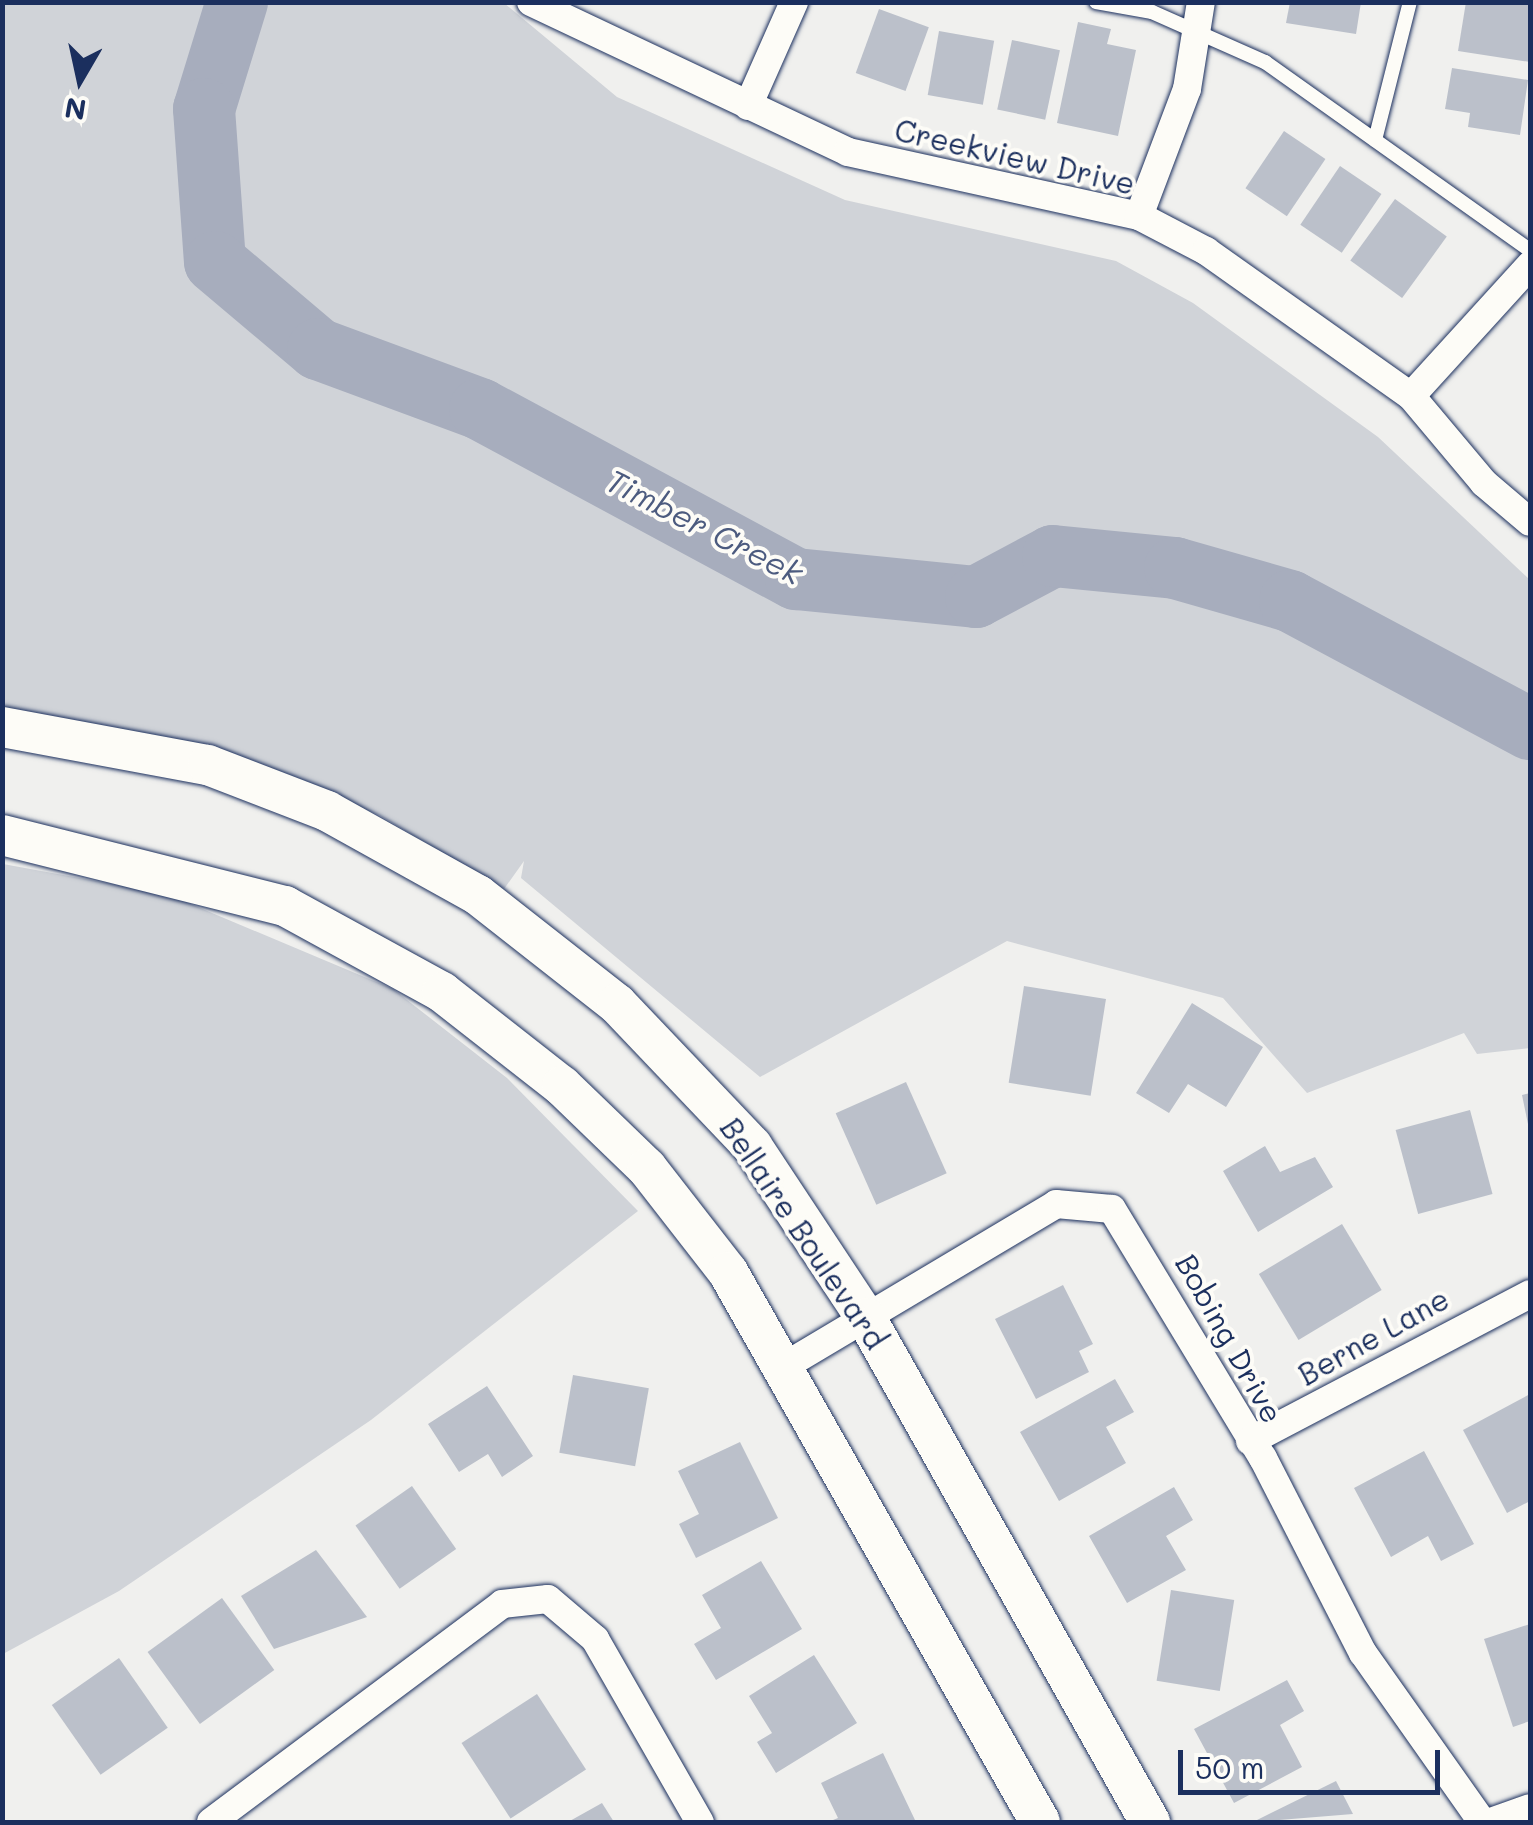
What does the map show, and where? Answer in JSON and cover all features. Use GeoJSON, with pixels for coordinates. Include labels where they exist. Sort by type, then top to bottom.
{"type":"FeatureCollection","features":[{"type":"Feature","properties":{"kind":"main road","name":"Bellaire Boulevard"},"geometry":{"type":"LineString","coordinates":[[2,727],[268,785],[406,847],[478,894],[618,1004],[723,1110],[866,1318],[1150,1822]]}},
{"type":"Feature","properties":{"kind":"main road"},"geometry":{"type":"LineString","coordinates":[[2,834],[284,906],[442,992],[647,1168],[728,1272],[1040,1822]]}},
{"type":"Feature","properties":{"kind":"street","name":"Creekview Drive"},"geometry":{"type":"LineString","coordinates":[[531,2],[848,152],[1139,216],[1206,251],[1411,396],[1484,483],[1530,522]]}},
{"type":"Feature","properties":{"kind":"street"},"geometry":{"type":"LineString","coordinates":[[748,106],[794,2]]}},
{"type":"Feature","properties":{"kind":"street"},"geometry":{"type":"LineString","coordinates":[[1139,216],[1187,90],[1201,2]]}},
{"type":"Feature","properties":{"kind":"street"},"geometry":{"type":"LineString","coordinates":[[1411,396],[1530,265]]}},
{"type":"Feature","properties":{"kind":"street","name":"Bobing Drive"},"geometry":{"type":"LineString","coordinates":[[783,1367],[1056,1204],[1094,1201],[1126,1222],[1250,1441],[1362,1652],[1482,1822]]}},
{"type":"Feature","properties":{"kind":"street","name":"Berne Lane"},"geometry":{"type":"LineString","coordinates":[[1250,1441],[1530,1294]]}},
{"type":"Feature","properties":{"kind":"street"},"geometry":{"type":"LineString","coordinates":[[211,1822],[502,1604],[548,1599],[595,1639],[700,1822]]}},
{"type":"Feature","properties":{"kind":"street"},"geometry":{"type":"LineString","coordinates":[[1491,1822],[1530,1808]]}},
{"type":"Feature","properties":{"kind":"lane"},"geometry":{"type":"LineString","coordinates":[[1096,2],[1196,32],[1265,62],[1530,250]]}},
{"type":"Feature","properties":{"kind":"lane"},"geometry":{"type":"LineString","coordinates":[[1375,140],[1410,2]]}},
{"type":"Feature","properties":{"kind":"shaded area"},"geometry":{"type":"Polygon","coordinates":[[[2,3],[504,3],[617,97],[845,200],[1116,261],[1193,303],[1378,437],[1530,580],[1530,1048],[1477,1054],[1464,1033],[1307,1093],[1223,998],[1007,941],[760,1077],[521,878],[524,861],[504,889],[379,815],[223,751],[3,709],[2,3]]]}},
{"type":"Feature","properties":{"kind":"shaded area"},"geometry":{"type":"Polygon","coordinates":[[[3,864],[167,894],[393,989],[507,1078],[638,1211],[371,1420],[119,1591],[3,1654],[3,864]]]}},
{"type":"Feature","properties":{"kind":"building"},"geometry":{"type":"Polygon","coordinates":[[[1290,2],[1361,2],[1356,34],[1286,23],[1290,2]]]}},
{"type":"Feature","properties":{"kind":"building"},"geometry":{"type":"Polygon","coordinates":[[[1466,2],[1530,2],[1530,62],[1458,51],[1466,2]]]}},
{"type":"Feature","properties":{"kind":"building"},"geometry":{"type":"Polygon","coordinates":[[[879,9],[929,27],[906,91],[856,73],[879,9]]]}},
{"type":"Feature","properties":{"kind":"building"},"geometry":{"type":"Polygon","coordinates":[[[1078,22],[1111,29],[1107,44],[1136,50],[1118,136],[1057,123],[1078,22]]]}},
{"type":"Feature","properties":{"kind":"building"},"geometry":{"type":"Polygon","coordinates":[[[939,31],[994,41],[983,105],[928,95],[939,31]]]}},
{"type":"Feature","properties":{"kind":"building"},"geometry":{"type":"Polygon","coordinates":[[[1012,40],[1060,50],[1045,120],[997,109],[1012,40]]]}},
{"type":"Feature","properties":{"kind":"building"},"geometry":{"type":"Polygon","coordinates":[[[1452,68],[1528,80],[1520,135],[1468,127],[1470,113],[1445,109],[1452,68]]]}},
{"type":"Feature","properties":{"kind":"building"},"geometry":{"type":"Polygon","coordinates":[[[1284,131],[1325,159],[1287,216],[1245,188],[1284,131]]]}},
{"type":"Feature","properties":{"kind":"building"},"geometry":{"type":"Polygon","coordinates":[[[1340,166],[1381,194],[1342,253],[1300,225],[1340,166]]]}},
{"type":"Feature","properties":{"kind":"building"},"geometry":{"type":"Polygon","coordinates":[[[1395,199],[1447,237],[1402,298],[1350,260],[1395,199]]]}},
{"type":"Feature","properties":{"kind":"building"},"geometry":{"type":"Polygon","coordinates":[[[1024,986],[1106,999],[1091,1096],[1009,1083],[1024,986]]]}},
{"type":"Feature","properties":{"kind":"building"},"geometry":{"type":"Polygon","coordinates":[[[1192,1003],[1263,1047],[1226,1107],[1188,1084],[1169,1113],[1136,1093],[1192,1003]]]}},
{"type":"Feature","properties":{"kind":"building"},"geometry":{"type":"Polygon","coordinates":[[[906,1082],[947,1173],[876,1205],[836,1113],[906,1082]]]}},
{"type":"Feature","properties":{"kind":"building"},"geometry":{"type":"Polygon","coordinates":[[[1530,1093],[1530,1128],[1529,1129],[1522,1095],[1530,1093]]]}},
{"type":"Feature","properties":{"kind":"building"},"geometry":{"type":"Polygon","coordinates":[[[1470,1110],[1493,1194],[1418,1214],[1396,1130],[1470,1110]]]}},
{"type":"Feature","properties":{"kind":"building"},"geometry":{"type":"Polygon","coordinates":[[[1265,1146],[1280,1172],[1315,1157],[1333,1187],[1258,1232],[1223,1171],[1265,1146]]]}},
{"type":"Feature","properties":{"kind":"building"},"geometry":{"type":"Polygon","coordinates":[[[1342,1224],[1382,1290],[1299,1340],[1259,1274],[1342,1224]]]}},
{"type":"Feature","properties":{"kind":"building"},"geometry":{"type":"Polygon","coordinates":[[[1063,1285],[1093,1344],[1079,1351],[1089,1372],[1036,1399],[995,1319],[1063,1285]]]}},
{"type":"Feature","properties":{"kind":"building"},"geometry":{"type":"Polygon","coordinates":[[[573,1375],[649,1388],[635,1466],[559,1453],[573,1375]]]}},
{"type":"Feature","properties":{"kind":"building"},"geometry":{"type":"Polygon","coordinates":[[[1115,1379],[1134,1412],[1106,1427],[1126,1463],[1059,1501],[1020,1432],[1115,1379]]]}},
{"type":"Feature","properties":{"kind":"building"},"geometry":{"type":"Polygon","coordinates":[[[487,1386],[533,1456],[502,1477],[488,1454],[459,1472],[428,1424],[487,1386]]]}},
{"type":"Feature","properties":{"kind":"building"},"geometry":{"type":"Polygon","coordinates":[[[1530,1394],[1530,1501],[1507,1513],[1463,1430],[1530,1394]]]}},
{"type":"Feature","properties":{"kind":"building"},"geometry":{"type":"Polygon","coordinates":[[[740,1442],[778,1518],[696,1558],[679,1524],[699,1514],[678,1471],[740,1442]]]}},
{"type":"Feature","properties":{"kind":"building"},"geometry":{"type":"Polygon","coordinates":[[[1424,1451],[1474,1544],[1441,1561],[1428,1536],[1391,1557],[1354,1488],[1424,1451]]]}},
{"type":"Feature","properties":{"kind":"building"},"geometry":{"type":"Polygon","coordinates":[[[412,1486],[456,1549],[400,1589],[355,1526],[412,1486]]]}},
{"type":"Feature","properties":{"kind":"building"},"geometry":{"type":"Polygon","coordinates":[[[1174,1487],[1193,1520],[1166,1536],[1186,1570],[1127,1603],[1089,1536],[1174,1487]]]}},
{"type":"Feature","properties":{"kind":"building"},"geometry":{"type":"Polygon","coordinates":[[[316,1550],[367,1617],[274,1649],[241,1596],[316,1550]]]}},
{"type":"Feature","properties":{"kind":"building"},"geometry":{"type":"Polygon","coordinates":[[[761,1561],[802,1629],[716,1680],[694,1644],[721,1628],[702,1595],[761,1561]]]}},
{"type":"Feature","properties":{"kind":"building"},"geometry":{"type":"Polygon","coordinates":[[[1171,1590],[1234,1600],[1220,1691],[1157,1681],[1171,1590]]]}},
{"type":"Feature","properties":{"kind":"building"},"geometry":{"type":"Polygon","coordinates":[[[222,1598],[274,1670],[200,1724],[148,1652],[222,1598]]]}},
{"type":"Feature","properties":{"kind":"building"},"geometry":{"type":"Polygon","coordinates":[[[1530,1624],[1530,1721],[1513,1727],[1484,1639],[1530,1624]]]}},
{"type":"Feature","properties":{"kind":"building"},"geometry":{"type":"Polygon","coordinates":[[[814,1655],[857,1723],[776,1773],[757,1742],[772,1733],[749,1696],[814,1655]]]}},
{"type":"Feature","properties":{"kind":"building"},"geometry":{"type":"Polygon","coordinates":[[[119,1658],[168,1728],[101,1775],[52,1705],[119,1658]]]}},
{"type":"Feature","properties":{"kind":"building"},"geometry":{"type":"Polygon","coordinates":[[[1287,1680],[1304,1711],[1280,1725],[1302,1767],[1234,1803],[1194,1729],[1287,1680]]]}},
{"type":"Feature","properties":{"kind":"building"},"geometry":{"type":"Polygon","coordinates":[[[537,1694],[586,1769],[511,1818],[462,1743],[537,1694]]]}},
{"type":"Feature","properties":{"kind":"building"},"geometry":{"type":"Polygon","coordinates":[[[883,1753],[915,1820],[828,1822],[838,1818],[821,1783],[883,1753]]]}},
{"type":"Feature","properties":{"kind":"building"},"geometry":{"type":"Polygon","coordinates":[[[1336,1781],[1353,1814],[1253,1822],[1336,1781]]]}},
{"type":"Feature","properties":{"kind":"building"},"geometry":{"type":"Polygon","coordinates":[[[602,1803],[614,1822],[568,1822],[602,1803]]]}},
{"type":"Feature","properties":{"kind":"waterway","name":"Timber Creek"},"geometry":{"type":"LineString","coordinates":[[237,2],[204,109],[215,262],[318,349],[480,409],[796,579],[976,597],[1053,556],[1175,568],[1290,601],[1530,729]]}}]}
